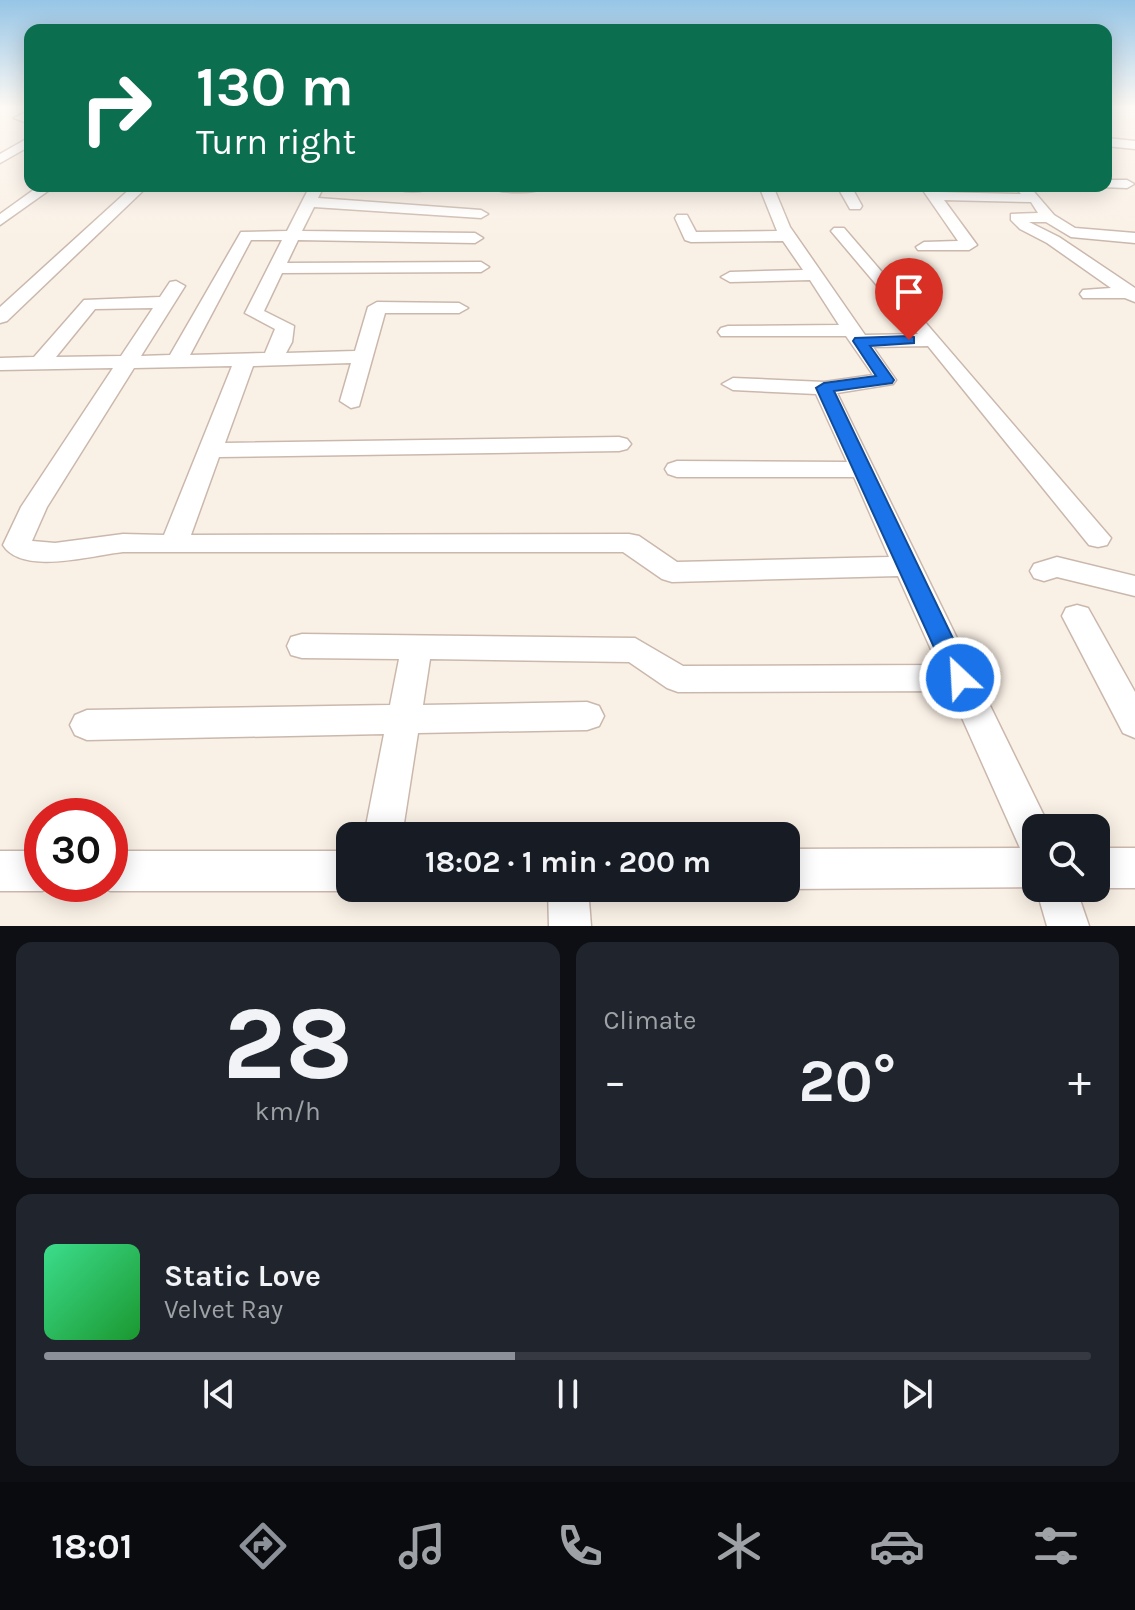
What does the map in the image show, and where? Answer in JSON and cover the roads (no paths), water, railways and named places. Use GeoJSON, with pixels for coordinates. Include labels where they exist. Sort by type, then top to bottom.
{"type":"FeatureCollection","features":[{"type":"Feature","properties":{"kind":"street"},"geometry":{"type":"LineString","coordinates":[[1112,184],[1127,184]]}},
{"type":"Feature","properties":{"kind":"street"},"geometry":{"type":"LineString","coordinates":[[0,221],[40,192]]}},
{"type":"Feature","properties":{"kind":"street"},"geometry":{"type":"LineString","coordinates":[[0,317],[135,192]]}},
{"type":"Feature","properties":{"kind":"street"},"geometry":{"type":"LineString","coordinates":[[733,384],[824,388],[886,380],[788,236],[769,192]]}},
{"type":"Feature","properties":{"kind":"street"},"geometry":{"type":"LineString","coordinates":[[847,192],[855,206]]}},
{"type":"Feature","properties":{"kind":"street"},"geometry":{"type":"LineString","coordinates":[[924,247],[969,245],[932,192]]}},
{"type":"Feature","properties":{"kind":"street"},"geometry":{"type":"LineString","coordinates":[[946,192],[1035,198]]}},
{"type":"Feature","properties":{"kind":"street"},"geometry":{"type":"LineString","coordinates":[[1028,192],[1049,218],[1071,232],[1135,238]]}},
{"type":"Feature","properties":{"kind":"street"},"geometry":{"type":"LineString","coordinates":[[272,359],[282,342],[285,326],[254,313],[313,194],[481,214]]}},
{"type":"Feature","properties":{"kind":"street"},"geometry":{"type":"LineString","coordinates":[[1049,218],[1016,217],[1025,226],[1053,240],[1133,294]]}},
{"type":"Feature","properties":{"kind":"street"},"geometry":{"type":"LineString","coordinates":[[682,218],[691,237],[788,236]]}},
{"type":"Feature","properties":{"kind":"street"},"geometry":{"type":"LineString","coordinates":[[839,231],[1098,538]]}},
{"type":"Feature","properties":{"kind":"street"},"geometry":{"type":"LineString","coordinates":[[177,360],[246,235],[293,233],[475,238]]}},
{"type":"Feature","properties":{"kind":"street"},"geometry":{"type":"LineString","coordinates":[[276,268],[481,267]]}},
{"type":"Feature","properties":{"kind":"street"},"geometry":{"type":"LineString","coordinates":[[730,277],[815,275]]}},
{"type":"Feature","properties":{"kind":"street"},"geometry":{"type":"LineString","coordinates":[[0,383],[19,363],[90,304],[171,294],[125,361],[34,507],[17,545],[26,550],[121,543],[629,543],[672,572],[908,566]]}},
{"type":"Feature","properties":{"kind":"street"},"geometry":{"type":"LineString","coordinates":[[1089,294],[1133,294]]}},
{"type":"Feature","properties":{"kind":"street"},"geometry":{"type":"LineString","coordinates":[[351,401],[377,307],[459,308]]}},
{"type":"Feature","properties":{"kind":"street"},"geometry":{"type":"LineString","coordinates":[[728,332],[933,340]]}},
{"type":"Feature","properties":{"kind":"street"},"geometry":{"type":"LineString","coordinates":[[19,363],[362,357]]}},
{"type":"Feature","properties":{"kind":"street"},"geometry":{"type":"LineString","coordinates":[[174,544],[245,360]]}},
{"type":"Feature","properties":{"kind":"street"},"geometry":{"type":"LineString","coordinates":[[824,388],[1024,814]]}},
{"type":"Feature","properties":{"kind":"street"},"geometry":{"type":"LineString","coordinates":[[211,450],[619,444]]}},
{"type":"Feature","properties":{"kind":"street"},"geometry":{"type":"LineString","coordinates":[[677,469],[863,470]]}},
{"type":"Feature","properties":{"kind":"street"},"geometry":{"type":"LineString","coordinates":[[1044,571],[1057,567],[1135,586]]}},
{"type":"Feature","properties":{"kind":"street"},"geometry":{"type":"LineString","coordinates":[[1077,616],[1135,723]]}},
{"type":"Feature","properties":{"kind":"street"},"geometry":{"type":"LineString","coordinates":[[302,646],[635,650],[678,679],[960,678]]}},
{"type":"Feature","properties":{"kind":"street"},"geometry":{"type":"LineString","coordinates":[[386,822],[417,647]]}},
{"type":"Feature","properties":{"kind":"street"},"geometry":{"type":"LineString","coordinates":[[87,725],[587,716]]}},
{"type":"Feature","properties":{"kind":"street"},"geometry":{"type":"LineString","coordinates":[[800,869],[1022,867]]}},
{"type":"Feature","properties":{"kind":"street"},"geometry":{"type":"LineString","coordinates":[[1110,868],[1135,868]]}},
{"type":"Feature","properties":{"kind":"street"},"geometry":{"type":"LineString","coordinates":[[0,871],[24,871]]}},
{"type":"Feature","properties":{"kind":"street"},"geometry":{"type":"LineString","coordinates":[[128,871],[336,871]]}},
{"type":"Feature","properties":{"kind":"street"},"geometry":{"type":"LineString","coordinates":[[569,902],[570,926]]}},
{"type":"Feature","properties":{"kind":"street"},"geometry":{"type":"LineString","coordinates":[[1060,902],[1068,926]]}}]}
